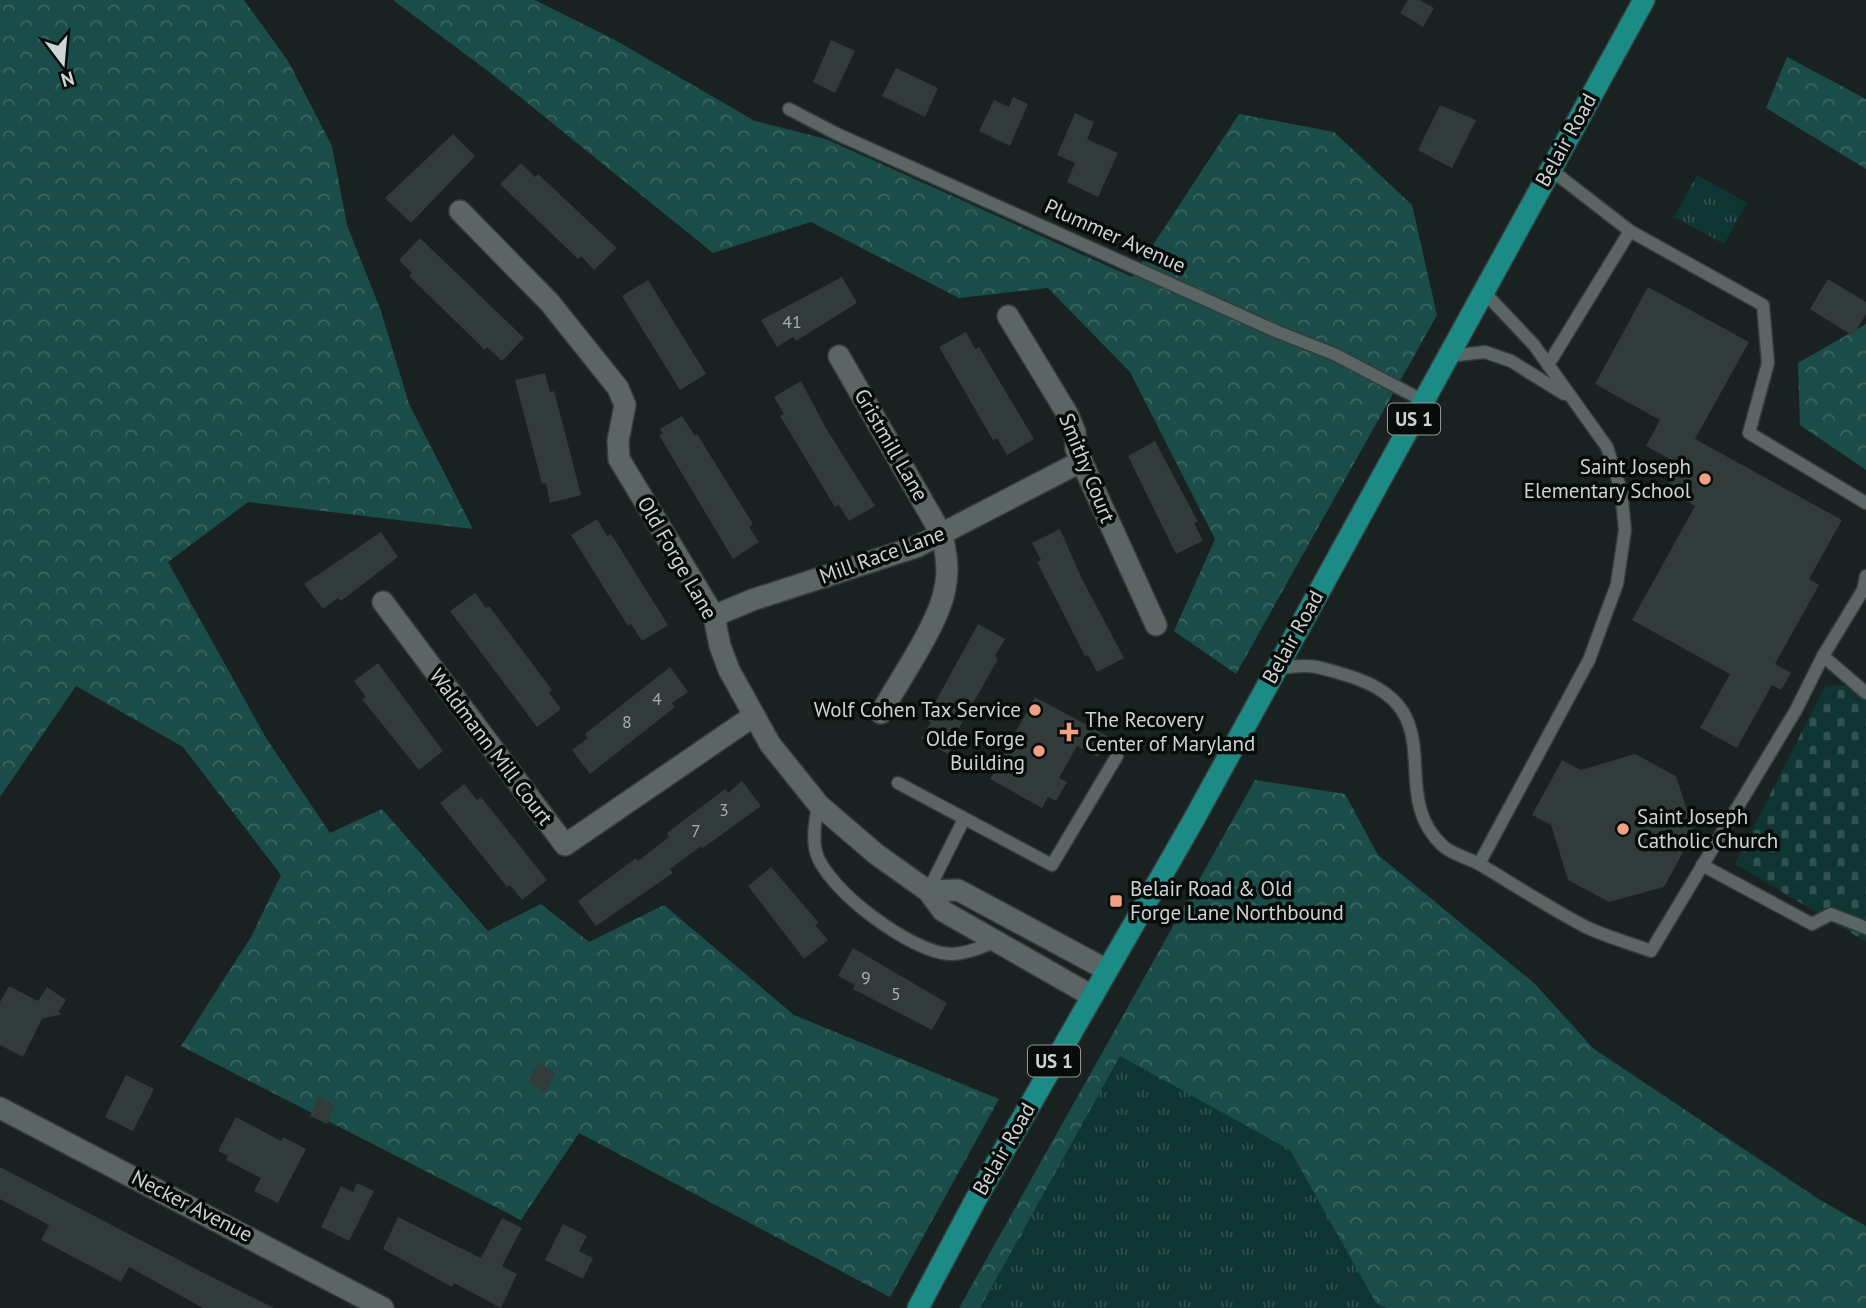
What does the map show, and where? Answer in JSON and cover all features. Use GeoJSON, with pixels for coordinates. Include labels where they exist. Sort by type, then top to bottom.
{"type":"FeatureCollection","features":[{"type":"Feature","properties":{"kind":"highway","name":"Belair Road"},"geometry":{"type":"LineString","coordinates":[[918,1308],[1193,821],[1644,0]]}},
{"type":"Feature","properties":{"kind":"street","name":"Old Forge Lane"},"geometry":{"type":"LineString","coordinates":[[460,211],[550,303],[618,388],[625,405],[618,441],[619,459],[714,616],[720,646],[752,717],[793,776],[818,803],[876,854],[928,891],[943,911],[1092,996]]}},
{"type":"Feature","properties":{"kind":"street","name":"Smithy Court"},"geometry":{"type":"LineString","coordinates":[[1008,316],[1068,415],[1082,461],[1156,625]]}},
{"type":"Feature","properties":{"kind":"street","name":"Gristmill Lane"},"geometry":{"type":"LineString","coordinates":[[839,356],[942,535]]}},
{"type":"Feature","properties":{"kind":"street","name":"Mill Race Lane"},"geometry":{"type":"LineString","coordinates":[[714,616],[752,600],[916,547],[1082,461]]}},
{"type":"Feature","properties":{"kind":"street"},"geometry":{"type":"LineString","coordinates":[[881,713],[939,609],[945,589],[947,562],[942,535]]}},
{"type":"Feature","properties":{"kind":"street","name":"Waldmann Mill Court"},"geometry":{"type":"LineString","coordinates":[[383,602],[565,845],[752,717]]}},
{"type":"Feature","properties":{"kind":"street"},"geometry":{"type":"LineString","coordinates":[[928,891],[958,890],[1107,970]]}},
{"type":"Feature","properties":{"kind":"street","name":"Necker Avenue"},"geometry":{"type":"LineString","coordinates":[[0,1108],[155,1186],[383,1308]]}},
{"type":"Feature","properties":{"kind":"lane","name":"Plummer Avenue"},"geometry":{"type":"LineString","coordinates":[[789,109],[838,134],[1278,332],[1334,354],[1424,401]]}},
{"type":"Feature","properties":{"kind":"lane"},"geometry":{"type":"LineString","coordinates":[[1550,169],[1630,231],[1763,305],[1768,363],[1749,433],[1866,503]]}},
{"type":"Feature","properties":{"kind":"lane"},"geometry":{"type":"LineString","coordinates":[[1548,365],[1630,231]]}},
{"type":"Feature","properties":{"kind":"lane"},"geometry":{"type":"LineString","coordinates":[[1479,864],[1589,660],[1617,584],[1625,530],[1622,490],[1607,447],[1534,345],[1484,292]]}},
{"type":"Feature","properties":{"kind":"lane"},"geometry":{"type":"LineString","coordinates":[[1449,356],[1485,352],[1511,362],[1569,397]]}},
{"type":"Feature","properties":{"kind":"lane"},"geometry":{"type":"LineString","coordinates":[[1275,669],[1310,663],[1359,679],[1394,698],[1410,726],[1417,790],[1426,826],[1444,848],[1479,864],[1588,928],[1651,951],[1796,710],[1823,656],[1863,590],[1866,576]]}},
{"type":"Feature","properties":{"kind":"lane"},"geometry":{"type":"LineString","coordinates":[[1823,656],[1866,693]]}},
{"type":"Feature","properties":{"kind":"lane"},"geometry":{"type":"LineString","coordinates":[[898,783],[1052,865],[1116,756]]}},
{"type":"Feature","properties":{"kind":"lane"},"geometry":{"type":"LineString","coordinates":[[818,803],[814,838],[816,853],[822,868],[844,895],[923,947],[947,954],[962,953],[997,941]]}},
{"type":"Feature","properties":{"kind":"lane"},"geometry":{"type":"LineString","coordinates":[[928,891],[964,819]]}},
{"type":"Feature","properties":{"kind":"lane"},"geometry":{"type":"LineString","coordinates":[[1702,866],[1812,924],[1831,914],[1866,928]]}},
{"type":"Feature","properties":{"kind":"green space"},"geometry":{"type":"Polygon","coordinates":[[[0,0],[244,0],[288,61],[332,146],[347,225],[381,311],[409,404],[473,529],[248,502],[168,562],[266,738],[330,833],[382,809],[488,931],[541,904],[589,942],[664,905],[794,1015],[999,1099],[890,1297],[579,1133],[521,1220],[181,1046],[251,937],[281,875],[183,747],[76,686],[0,797],[0,0]]]}},
{"type":"Feature","properties":{"kind":"green space"},"geometry":{"type":"Polygon","coordinates":[[[393,0],[535,0],[613,39],[755,121],[826,139],[1132,277],[1239,114],[1334,132],[1412,205],[1437,315],[1236,674],[1174,631],[1215,539],[1130,372],[1048,288],[959,298],[811,222],[713,253],[493,75],[393,0]]]}},
{"type":"Feature","properties":{"kind":"green space"},"geometry":{"type":"Polygon","coordinates":[[[1787,57],[1866,99],[1866,169],[1766,108],[1787,57]]]}},
{"type":"Feature","properties":{"kind":"green space"},"geometry":{"type":"Polygon","coordinates":[[[1697,175],[1747,203],[1724,244],[1674,217],[1697,175]]]}},
{"type":"Feature","properties":{"kind":"green space"},"geometry":{"type":"Polygon","coordinates":[[[1866,324],[1866,470],[1800,425],[1798,363],[1866,324]]]}},
{"type":"Feature","properties":{"kind":"green space"},"geometry":{"type":"Polygon","coordinates":[[[1843,685],[1866,698],[1866,942],[1735,864],[1825,686],[1843,685]]]}},
{"type":"Feature","properties":{"kind":"green space"},"geometry":{"type":"Polygon","coordinates":[[[1255,780],[1345,794],[1378,855],[1534,983],[1594,1049],[1820,1200],[1866,1226],[1866,1308],[959,1308],[1255,780]]]}},
{"type":"Feature","properties":{"kind":"green space"},"geometry":{"type":"Polygon","coordinates":[[[1120,1056],[1290,1150],[1376,1303],[1387,1308],[980,1308],[1120,1056]]]}},
{"type":"Feature","properties":{"kind":"building"},"geometry":{"type":"Polygon","coordinates":[[[1408,0],[1419,0],[1434,8],[1423,27],[1400,13],[1408,0]]]}},
{"type":"Feature","properties":{"kind":"building"},"geometry":{"type":"Polygon","coordinates":[[[831,40],[855,51],[835,93],[813,82],[831,40]]]}},
{"type":"Feature","properties":{"kind":"building"},"geometry":{"type":"Polygon","coordinates":[[[896,68],[938,88],[925,117],[882,96],[896,68]]]}},
{"type":"Feature","properties":{"kind":"building"},"geometry":{"type":"Polygon","coordinates":[[[1013,97],[1028,104],[1010,146],[979,131],[994,100],[1009,107],[1013,97]]]}},
{"type":"Feature","properties":{"kind":"building"},"geometry":{"type":"Polygon","coordinates":[[[1440,105],[1476,120],[1452,168],[1418,150],[1440,105]]]}},
{"type":"Feature","properties":{"kind":"building"},"geometry":{"type":"Polygon","coordinates":[[[1075,113],[1094,122],[1087,139],[1118,153],[1098,197],[1067,182],[1075,163],[1057,155],[1075,113]]]}},
{"type":"Feature","properties":{"kind":"building"},"geometry":{"type":"Polygon","coordinates":[[[453,134],[475,156],[411,223],[385,198],[453,134]]]}},
{"type":"Feature","properties":{"kind":"building"},"geometry":{"type":"Polygon","coordinates":[[[521,163],[535,177],[538,174],[617,248],[594,270],[581,256],[578,259],[500,184],[521,163]]]}},
{"type":"Feature","properties":{"kind":"building"},"geometry":{"type":"Polygon","coordinates":[[[420,238],[524,338],[502,361],[487,347],[485,350],[409,276],[412,273],[399,260],[420,238]]]}},
{"type":"Feature","properties":{"kind":"building"},"geometry":{"type":"Polygon","coordinates":[[[842,277],[857,303],[796,341],[793,337],[777,347],[761,320],[842,277]]]}},
{"type":"Feature","properties":{"kind":"building"},"geometry":{"type":"Polygon","coordinates":[[[1828,279],[1866,302],[1866,314],[1853,336],[1810,309],[1828,279]]]}},
{"type":"Feature","properties":{"kind":"building"},"geometry":{"type":"Polygon","coordinates":[[[648,280],[706,374],[680,390],[622,296],[648,280]]]}},
{"type":"Feature","properties":{"kind":"building"},"geometry":{"type":"Polygon","coordinates":[[[1648,287],[1749,342],[1695,439],[1842,520],[1809,579],[1819,585],[1775,664],[1791,673],[1781,690],[1772,685],[1737,748],[1700,728],[1730,674],[1632,620],[1695,506],[1665,489],[1679,464],[1646,446],[1660,420],[1595,384],[1648,287]]]}},
{"type":"Feature","properties":{"kind":"building"},"geometry":{"type":"Polygon","coordinates":[[[966,332],[975,349],[979,347],[1034,439],[1007,455],[997,438],[993,440],[939,347],[966,332]]]}},
{"type":"Feature","properties":{"kind":"building"},"geometry":{"type":"Polygon","coordinates":[[[545,373],[550,392],[554,391],[581,495],[550,503],[546,483],[542,484],[515,380],[545,373]]]}},
{"type":"Feature","properties":{"kind":"building"},"geometry":{"type":"Polygon","coordinates":[[[801,381],[827,430],[875,506],[849,521],[839,505],[835,507],[780,416],[784,414],[774,397],[801,381]]]}},
{"type":"Feature","properties":{"kind":"building"},"geometry":{"type":"Polygon","coordinates":[[[682,416],[695,436],[697,434],[753,524],[749,527],[759,542],[733,559],[659,435],[663,433],[660,429],[682,416]]]}},
{"type":"Feature","properties":{"kind":"building"},"geometry":{"type":"Polygon","coordinates":[[[1155,441],[1198,522],[1194,523],[1203,541],[1176,554],[1128,456],[1155,441]]]}},
{"type":"Feature","properties":{"kind":"building"},"geometry":{"type":"Polygon","coordinates":[[[597,519],[607,536],[611,534],[668,625],[642,641],[631,624],[628,626],[571,535],[597,519]]]}},
{"type":"Feature","properties":{"kind":"building"},"geometry":{"type":"Polygon","coordinates":[[[1060,529],[1082,579],[1124,658],[1097,672],[1088,655],[1085,656],[1037,562],[1041,560],[1032,543],[1060,529]]]}},
{"type":"Feature","properties":{"kind":"building"},"geometry":{"type":"Polygon","coordinates":[[[381,532],[398,557],[341,601],[338,598],[323,609],[304,584],[381,532]]]}},
{"type":"Feature","properties":{"kind":"building"},"geometry":{"type":"Polygon","coordinates":[[[475,593],[486,608],[489,606],[552,690],[549,693],[561,709],[537,727],[450,611],[475,593]]]}},
{"type":"Feature","properties":{"kind":"building"},"geometry":{"type":"Polygon","coordinates":[[[978,624],[1005,639],[995,656],[998,659],[955,735],[958,736],[948,754],[921,739],[931,722],[926,719],[978,624]]]}},
{"type":"Feature","properties":{"kind":"building"},"geometry":{"type":"Polygon","coordinates":[[[378,663],[443,751],[419,770],[362,699],[366,697],[354,681],[378,663]]]}},
{"type":"Feature","properties":{"kind":"building"},"geometry":{"type":"Polygon","coordinates":[[[670,667],[688,692],[672,703],[675,707],[590,774],[572,750],[588,738],[585,734],[670,667]]]}},
{"type":"Feature","properties":{"kind":"building","name":"Olde Forge Building"},"geometry":{"type":"Polygon","coordinates":[[[1035,697],[1109,737],[1098,757],[1077,746],[1059,778],[1067,782],[1056,801],[1048,797],[1042,808],[990,779],[1035,697]]]}},
{"type":"Feature","properties":{"kind":"building","name":"Saint Joseph Catholic Church"},"geometry":{"type":"Polygon","coordinates":[[[1635,754],[1676,776],[1694,832],[1664,887],[1609,902],[1568,880],[1551,825],[1532,815],[1562,760],[1581,770],[1635,754]]]}},
{"type":"Feature","properties":{"kind":"building"},"geometry":{"type":"Polygon","coordinates":[[[742,781],[761,806],[703,848],[701,846],[670,869],[673,873],[596,926],[578,901],[636,858],[638,861],[669,837],[667,833],[725,789],[728,793],[742,781]]]}},
{"type":"Feature","properties":{"kind":"building"},"geometry":{"type":"Polygon","coordinates":[[[464,784],[477,800],[481,797],[547,880],[522,900],[510,885],[507,887],[440,803],[464,784]]]}},
{"type":"Feature","properties":{"kind":"building"},"geometry":{"type":"Polygon","coordinates":[[[771,867],[819,923],[815,925],[828,940],[804,959],[748,886],[771,867]]]}},
{"type":"Feature","properties":{"kind":"building"},"geometry":{"type":"Polygon","coordinates":[[[853,948],[947,1003],[932,1030],[853,989],[855,985],[838,976],[853,948]]]}},
{"type":"Feature","properties":{"kind":"building"},"geometry":{"type":"Polygon","coordinates":[[[9,986],[38,1001],[47,987],[66,1000],[58,1012],[62,1014],[42,1019],[23,1057],[0,1045],[0,1002],[9,986]]]}},
{"type":"Feature","properties":{"kind":"building"},"geometry":{"type":"Polygon","coordinates":[[[538,1063],[555,1073],[545,1092],[527,1082],[538,1063]]]}},
{"type":"Feature","properties":{"kind":"building"},"geometry":{"type":"Polygon","coordinates":[[[126,1075],[154,1089],[133,1131],[105,1117],[126,1075]]]}},
{"type":"Feature","properties":{"kind":"building"},"geometry":{"type":"Polygon","coordinates":[[[318,1097],[335,1105],[327,1124],[310,1116],[318,1097]]]}},
{"type":"Feature","properties":{"kind":"building"},"geometry":{"type":"Polygon","coordinates":[[[236,1117],[281,1141],[283,1137],[306,1149],[278,1203],[254,1191],[261,1178],[226,1160],[228,1156],[218,1151],[236,1117]]]}},
{"type":"Feature","properties":{"kind":"building"},"geometry":{"type":"Polygon","coordinates":[[[0,1167],[274,1308],[203,1308],[129,1267],[121,1282],[41,1240],[49,1225],[0,1199],[0,1167]]]}},
{"type":"Feature","properties":{"kind":"building"},"geometry":{"type":"Polygon","coordinates":[[[357,1183],[374,1191],[349,1241],[321,1227],[341,1186],[353,1192],[357,1183]]]}},
{"type":"Feature","properties":{"kind":"building"},"geometry":{"type":"Polygon","coordinates":[[[398,1217],[481,1258],[502,1218],[522,1228],[502,1266],[517,1274],[501,1308],[454,1283],[452,1287],[383,1249],[398,1217]]]}},
{"type":"Feature","properties":{"kind":"building"},"geometry":{"type":"Polygon","coordinates":[[[563,1224],[587,1236],[579,1251],[593,1258],[583,1279],[545,1260],[563,1224]]]}},
{"type":"Feature","properties":{"kind":"place","name":"Saint Joseph Elementary School"},"geometry":{"type":"Point","coordinates":[1705,479]}},
{"type":"Feature","properties":{"kind":"place","name":"Wolf Cohen Tax Service"},"geometry":{"type":"Point","coordinates":[1035,710]}},
{"type":"Feature","properties":{"kind":"place","name":"The Recovery Center of Maryland"},"geometry":{"type":"Point","coordinates":[1069,732]}},
{"type":"Feature","properties":{"kind":"place","name":"Olde Forge Building"},"geometry":{"type":"Point","coordinates":[1039,751]}},
{"type":"Feature","properties":{"kind":"place","name":"Saint Joseph Catholic Church"},"geometry":{"type":"Point","coordinates":[1623,829]}},
{"type":"Feature","properties":{"kind":"place","name":"Belair Road & Old Forge Lane Northbound"},"geometry":{"type":"Point","coordinates":[1116,901]}}]}
